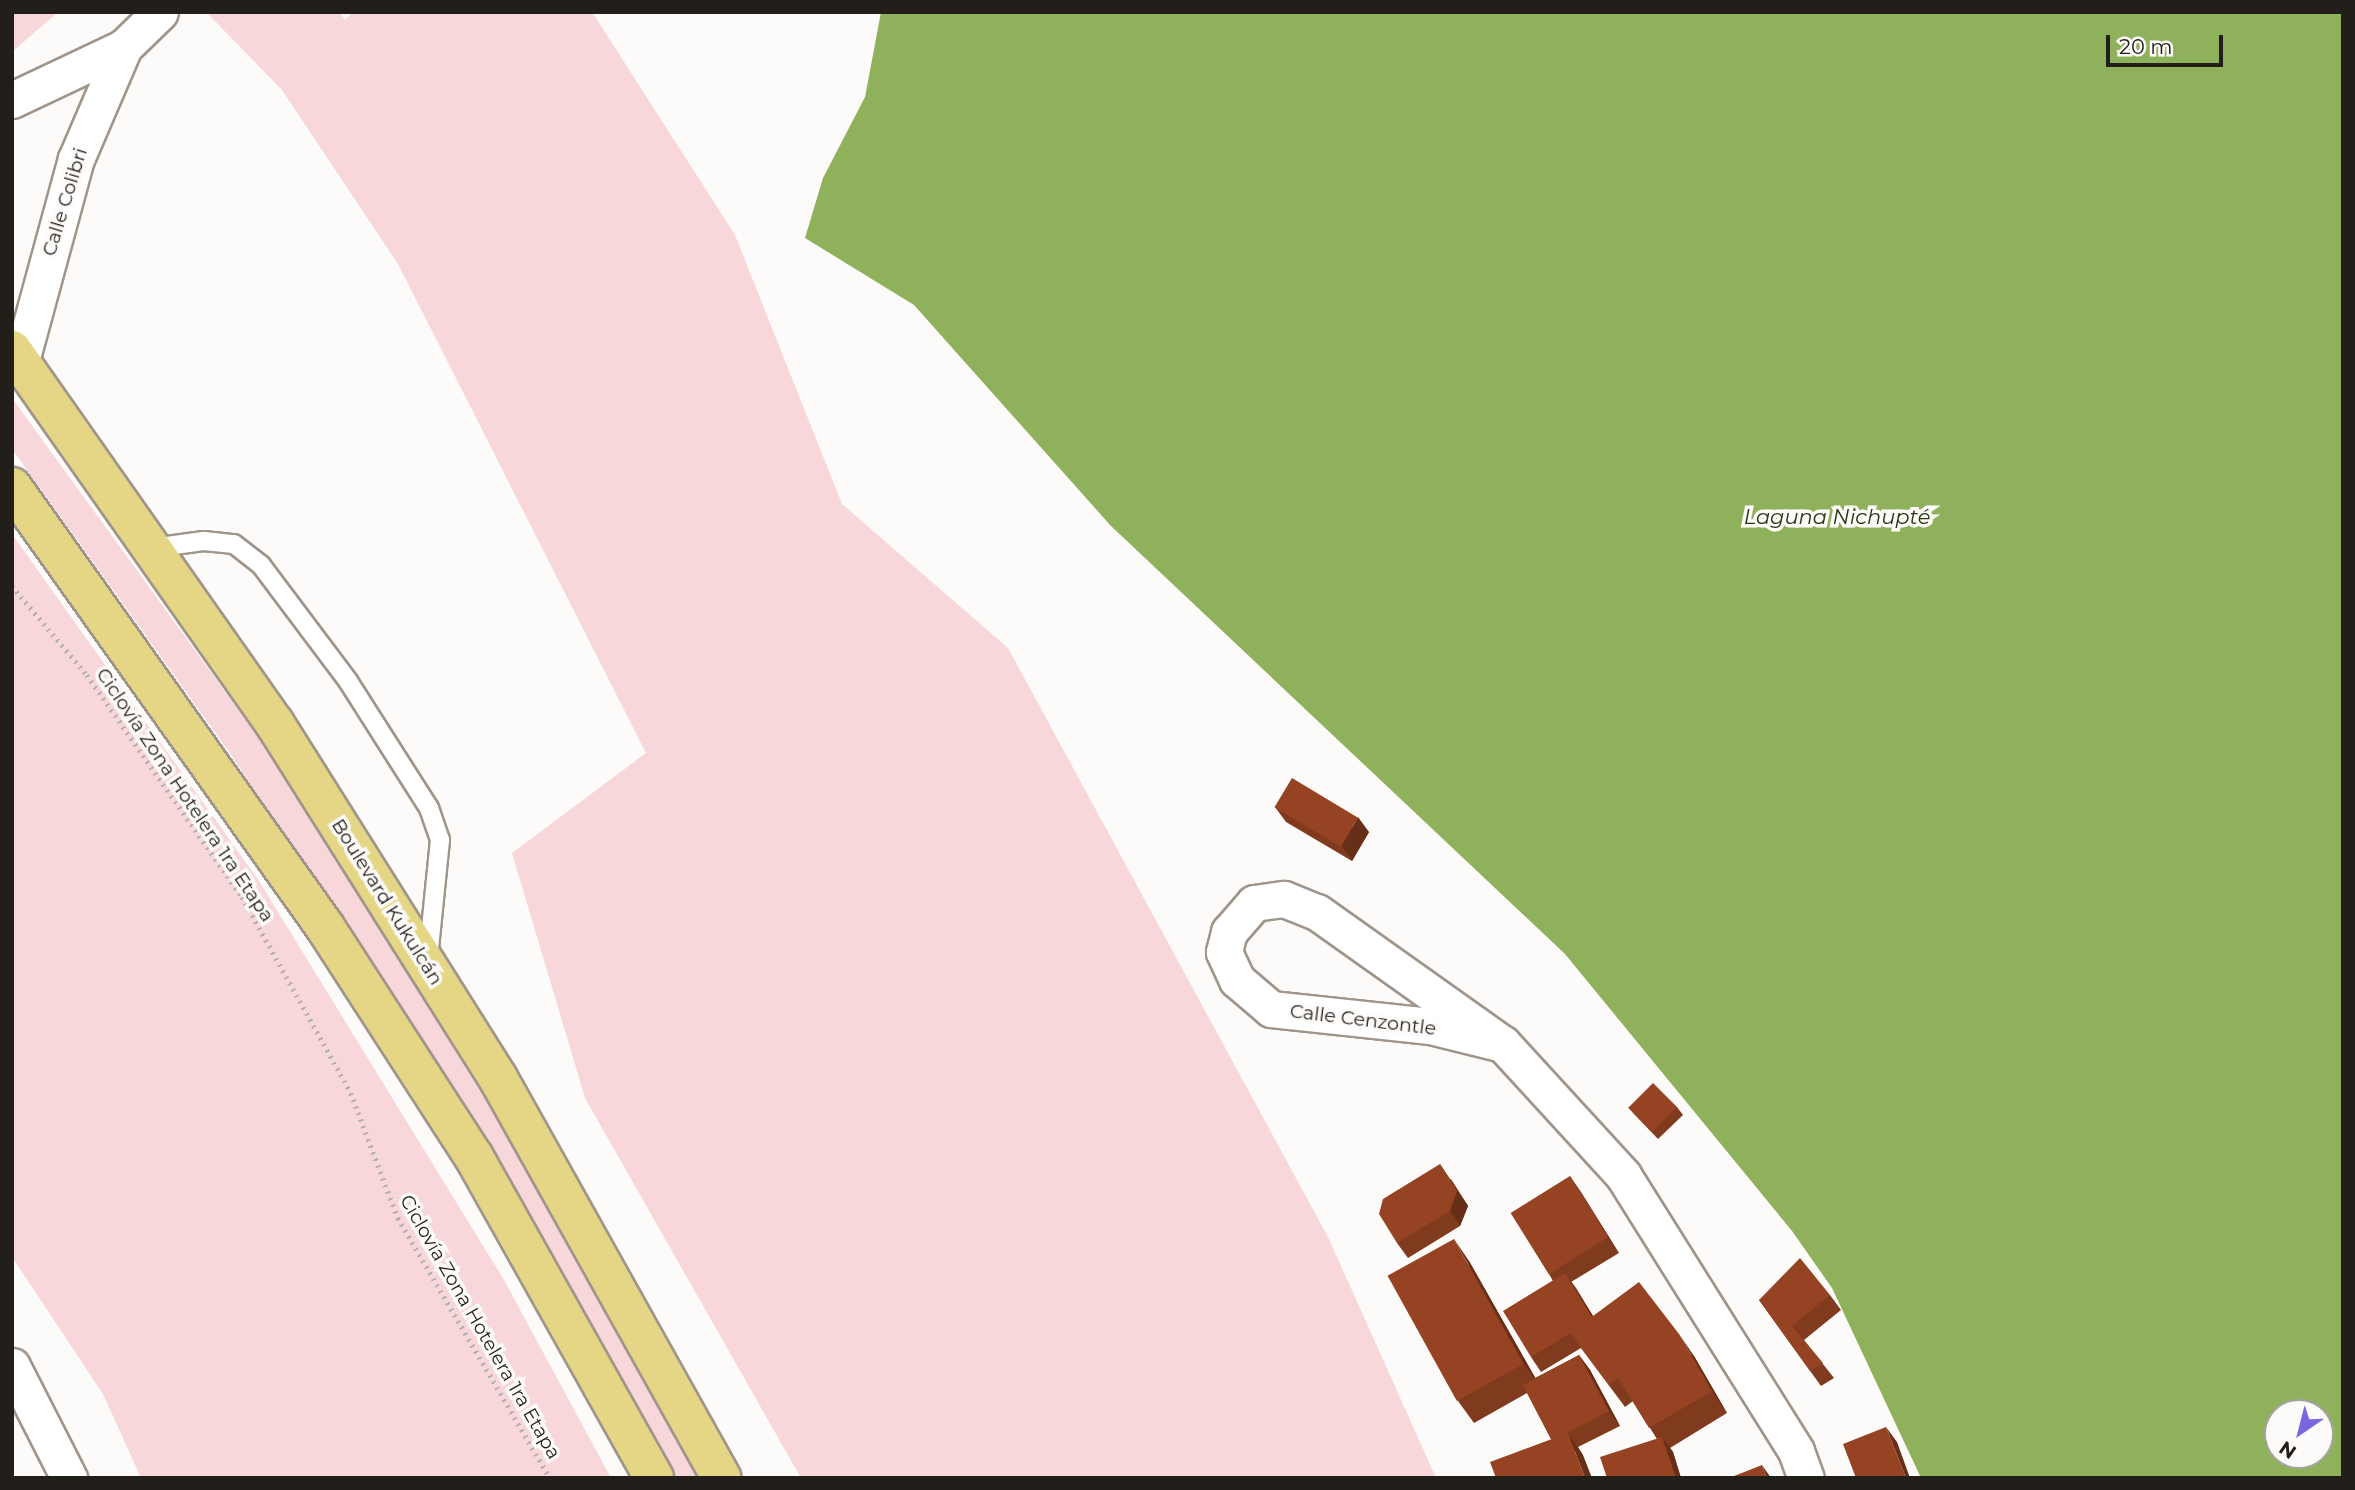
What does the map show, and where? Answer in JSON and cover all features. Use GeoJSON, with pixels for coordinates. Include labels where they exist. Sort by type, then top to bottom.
{"type":"FeatureCollection","features":[{"type":"Feature","properties":{"kind":"main road","name":"Boulevard Kukulcán"},"geometry":{"type":"LineString","coordinates":[[16,356],[275,724],[498,1078],[722,1478]]}},
{"type":"Feature","properties":{"kind":"main road"},"geometry":{"type":"LineString","coordinates":[[12,487],[325,927],[474,1157],[654,1478]]}},
{"type":"Feature","properties":{"kind":"street","name":"Calle Colibri"},"geometry":{"type":"LineString","coordinates":[[12,100],[124,47],[160,12]]}},
{"type":"Feature","properties":{"kind":"street","name":"Calle Colibri"},"geometry":{"type":"LineString","coordinates":[[16,356],[76,159],[124,47]]}},
{"type":"Feature","properties":{"kind":"street","name":"Calle Cenzontle"},"geometry":{"type":"LineString","coordinates":[[1503,1044],[1430,1026],[1270,1009],[1237,980],[1224,952],[1229,932],[1254,903],[1284,900],[1317,912],[1503,1044],[1623,1175],[1796,1451],[1806,1478]]}},
{"type":"Feature","properties":{"kind":"street"},"geometry":{"type":"LineString","coordinates":[[12,1366],[69,1478]]}},
{"type":"Feature","properties":{"kind":"lane"},"geometry":{"type":"LineString","coordinates":[[152,548],[204,541],[234,544],[261,565],[348,681],[429,808],[440,840],[427,966]]}},
{"type":"Feature","properties":{"kind":"path","name":"Ciclovía Zona Hotelera 1ra Etapa"},"geometry":{"type":"LineString","coordinates":[[12,586],[87,675],[242,898],[351,1093],[398,1218],[550,1478]]}},
{"type":"Feature","properties":{"kind":"shaded area"},"geometry":{"type":"Polygon","coordinates":[[[12,12],[58,12],[12,52],[12,12]]]}},
{"type":"Feature","properties":{"kind":"shaded area"},"geometry":{"type":"Polygon","coordinates":[[[206,12],[340,12],[345,20],[353,12],[592,12],[735,235],[842,504],[1008,648],[1329,1239],[1436,1478],[801,1478],[585,1098],[512,853],[646,753],[398,264],[282,90],[206,12]]]}},
{"type":"Feature","properties":{"kind":"shaded area"},"geometry":{"type":"Polygon","coordinates":[[[12,398],[257,736],[482,1090],[703,1478],[672,1478],[455,1110],[232,756],[12,449],[12,398]]]}},
{"type":"Feature","properties":{"kind":"shaded area"},"geometry":{"type":"Polygon","coordinates":[[[12,534],[259,881],[504,1280],[611,1478],[141,1478],[103,1394],[12,1257],[12,534]]]}},
{"type":"Feature","properties":{"kind":"water","name":"Laguna Nichupté"},"geometry":{"type":"Polygon","coordinates":[[[881,12],[2343,12],[2343,1478],[1921,1478],[1832,1288],[1792,1231],[1565,954],[1111,526],[914,305],[805,238],[823,178],[865,97],[881,12]]]}},
{"type":"Feature","properties":{"kind":"building"},"geometry":{"type":"Polygon","coordinates":[[[1292,778],[1358,818],[1340,847],[1274,807],[1292,778]]]}},
{"type":"Feature","properties":{"kind":"building"},"geometry":{"type":"Polygon","coordinates":[[[1653,1083],[1677,1107],[1652,1132],[1628,1108],[1653,1083]]]}},
{"type":"Feature","properties":{"kind":"building"},"geometry":{"type":"Polygon","coordinates":[[[1440,1164],[1457,1191],[1450,1211],[1397,1243],[1379,1214],[1383,1199],[1440,1164]]]}},
{"type":"Feature","properties":{"kind":"building"},"geometry":{"type":"Polygon","coordinates":[[[1570,1176],[1608,1237],[1549,1274],[1511,1213],[1570,1176]]]}},
{"type":"Feature","properties":{"kind":"building"},"geometry":{"type":"Polygon","coordinates":[[[1454,1239],[1523,1364],[1457,1401],[1388,1276],[1454,1239]]]}},
{"type":"Feature","properties":{"kind":"building"},"geometry":{"type":"Polygon","coordinates":[[[1800,1258],[1830,1295],[1792,1326],[1823,1363],[1810,1371],[1759,1300],[1800,1258]]]}},
{"type":"Feature","properties":{"kind":"building"},"geometry":{"type":"Polygon","coordinates":[[[1565,1273],[1592,1317],[1531,1357],[1503,1311],[1565,1273]]]}},
{"type":"Feature","properties":{"kind":"building"},"geometry":{"type":"Polygon","coordinates":[[[1639,1282],[1679,1334],[1712,1391],[1649,1428],[1618,1378],[1609,1385],[1570,1333],[1639,1282]]]}},
{"type":"Feature","properties":{"kind":"building"},"geometry":{"type":"Polygon","coordinates":[[[1579,1355],[1609,1411],[1551,1439],[1523,1385],[1579,1355]]]}},
{"type":"Feature","properties":{"kind":"building"},"geometry":{"type":"Polygon","coordinates":[[[1886,1427],[1906,1478],[1856,1478],[1843,1444],[1886,1427]]]}},
{"type":"Feature","properties":{"kind":"building"},"geometry":{"type":"Polygon","coordinates":[[[1568,1433],[1585,1478],[1496,1478],[1490,1462],[1568,1433]]]}},
{"type":"Feature","properties":{"kind":"building"},"geometry":{"type":"Polygon","coordinates":[[[1662,1437],[1676,1478],[1607,1478],[1600,1457],[1662,1437]]]}},
{"type":"Feature","properties":{"kind":"building"},"geometry":{"type":"Polygon","coordinates":[[[1762,1465],[1767,1478],[1729,1478],[1762,1465]]]}}]}
